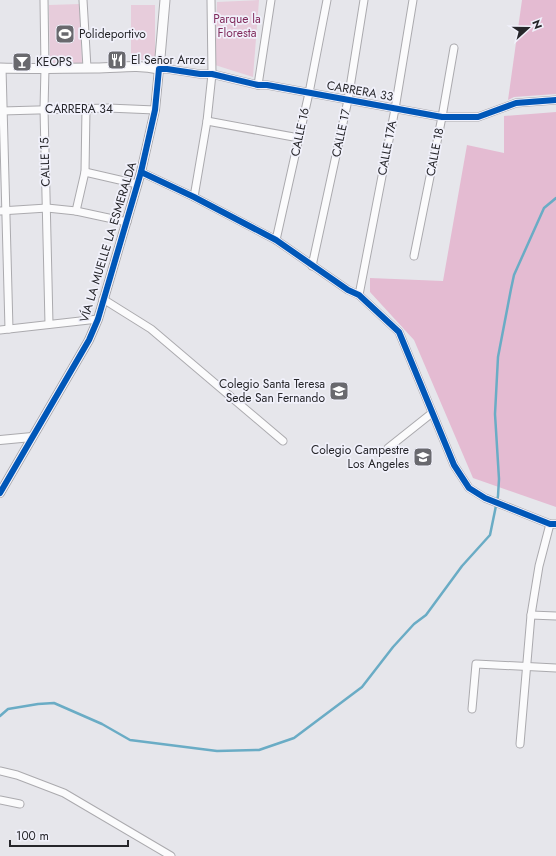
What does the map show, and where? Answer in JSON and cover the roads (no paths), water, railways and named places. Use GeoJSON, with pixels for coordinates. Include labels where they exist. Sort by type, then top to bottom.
{"type":"FeatureCollection","features":[{"type":"Feature","properties":{"kind":"main road"},"geometry":{"type":"LineString","coordinates":[[159,69],[165,0]]}},
{"type":"Feature","properties":{"kind":"main road","name":"CARRERA 33"},"geometry":{"type":"LineString","coordinates":[[1,68],[147,66],[159,69]]}},
{"type":"Feature","properties":{"kind":"street","name":"CALLE 15"},"geometry":{"type":"LineString","coordinates":[[44,0],[44,109],[49,324]]}},
{"type":"Feature","properties":{"kind":"street"},"geometry":{"type":"LineString","coordinates":[[83,0],[87,68]]}},
{"type":"Feature","properties":{"kind":"street"},"geometry":{"type":"LineString","coordinates":[[194,197],[207,121],[212,74],[211,0]]}},
{"type":"Feature","properties":{"kind":"street"},"geometry":{"type":"LineString","coordinates":[[258,84],[272,0]]}},
{"type":"Feature","properties":{"kind":"street","name":"CALLE 16"},"geometry":{"type":"LineString","coordinates":[[276,240],[309,93],[327,0]]}},
{"type":"Feature","properties":{"kind":"street","name":"CALLE 17"},"geometry":{"type":"LineString","coordinates":[[312,266],[348,100],[364,0]]}},
{"type":"Feature","properties":{"kind":"street","name":"CALLE 17A"},"geometry":{"type":"LineString","coordinates":[[358,295],[395,108],[413,0]]}},
{"type":"Feature","properties":{"kind":"street","name":"CALLE 18"},"geometry":{"type":"LineString","coordinates":[[414,256],[442,117],[454,48]]}},
{"type":"Feature","properties":{"kind":"street"},"geometry":{"type":"LineString","coordinates":[[1,68],[2,211],[9,329]]}},
{"type":"Feature","properties":{"kind":"street","name":"CARRERA 33"},"geometry":{"type":"LineString","coordinates":[[159,69],[212,74],[258,84],[442,117],[478,117],[516,103],[556,100]]}},
{"type":"Feature","properties":{"kind":"street","name":"VÍA LA MUELLE LA ESMERALDA"},"geometry":{"type":"LineString","coordinates":[[0,493],[89,340],[98,319],[141,172],[155,110],[159,69]]}},
{"type":"Feature","properties":{"kind":"street","name":"CARRERA 34"},"geometry":{"type":"LineString","coordinates":[[2,115],[44,109],[108,108],[155,110]]}},
{"type":"Feature","properties":{"kind":"street"},"geometry":{"type":"LineString","coordinates":[[76,212],[85,172],[86,109]]}},
{"type":"Feature","properties":{"kind":"street"},"geometry":{"type":"LineString","coordinates":[[207,121],[299,138]]}},
{"type":"Feature","properties":{"kind":"street"},"geometry":{"type":"LineString","coordinates":[[85,172],[137,184]]}},
{"type":"Feature","properties":{"kind":"street"},"geometry":{"type":"LineString","coordinates":[[141,172],[194,197],[276,240],[312,266],[358,295],[399,332],[454,466],[469,488],[485,498],[553,524],[539,566],[531,615],[520,744]]}},
{"type":"Feature","properties":{"kind":"street"},"geometry":{"type":"LineString","coordinates":[[2,211],[47,208],[127,222]]}},
{"type":"Feature","properties":{"kind":"street"},"geometry":{"type":"LineString","coordinates":[[103,299],[151,329],[283,441]]}},
{"type":"Feature","properties":{"kind":"street"},"geometry":{"type":"LineString","coordinates":[[0,330],[98,319]]}},
{"type":"Feature","properties":{"kind":"street"},"geometry":{"type":"LineString","coordinates":[[388,448],[432,413]]}},
{"type":"Feature","properties":{"kind":"street"},"geometry":{"type":"LineString","coordinates":[[0,440],[32,437]]}},
{"type":"Feature","properties":{"kind":"street"},"geometry":{"type":"LineString","coordinates":[[531,615],[556,616]]}},
{"type":"Feature","properties":{"kind":"street"},"geometry":{"type":"LineString","coordinates":[[472,709],[476,664],[556,668]]}},
{"type":"Feature","properties":{"kind":"street"},"geometry":{"type":"LineString","coordinates":[[0,771],[17,775],[64,793],[171,856]]}},
{"type":"Feature","properties":{"kind":"street"},"geometry":{"type":"LineString","coordinates":[[0,800],[20,804]]}},
{"type":"Feature","properties":{"kind":"waterway"},"geometry":{"type":"LineString","coordinates":[[0,716],[8,709],[54,703],[102,724],[130,740],[217,751],[259,750],[294,738],[362,687],[393,647],[414,624],[426,615],[462,566],[490,535],[498,496],[499,479],[495,414],[498,357],[511,289],[514,275],[544,208],[556,198]]}},
{"type":"Feature","properties":{"kind":"place","name":"Polideportivo"},"geometry":{"type":"Point","coordinates":[65,34]}},
{"type":"Feature","properties":{"kind":"place","name":"El Señor Arroz"},"geometry":{"type":"Point","coordinates":[117,60]}},
{"type":"Feature","properties":{"kind":"place","name":"KEOPS"},"geometry":{"type":"Point","coordinates":[22,62]}},
{"type":"Feature","properties":{"kind":"place","name":"Colegio Santa Teresa Sede San Fernando"},"geometry":{"type":"Point","coordinates":[339,391]}},
{"type":"Feature","properties":{"kind":"place","name":"Colegio Campestre Los Angeles"},"geometry":{"type":"Point","coordinates":[423,457]}},
{"type":"Feature","properties":{"kind":"park label","name":"Parque la Floresta"},"geometry":{"type":"Point","coordinates":[237,26]}}]}
